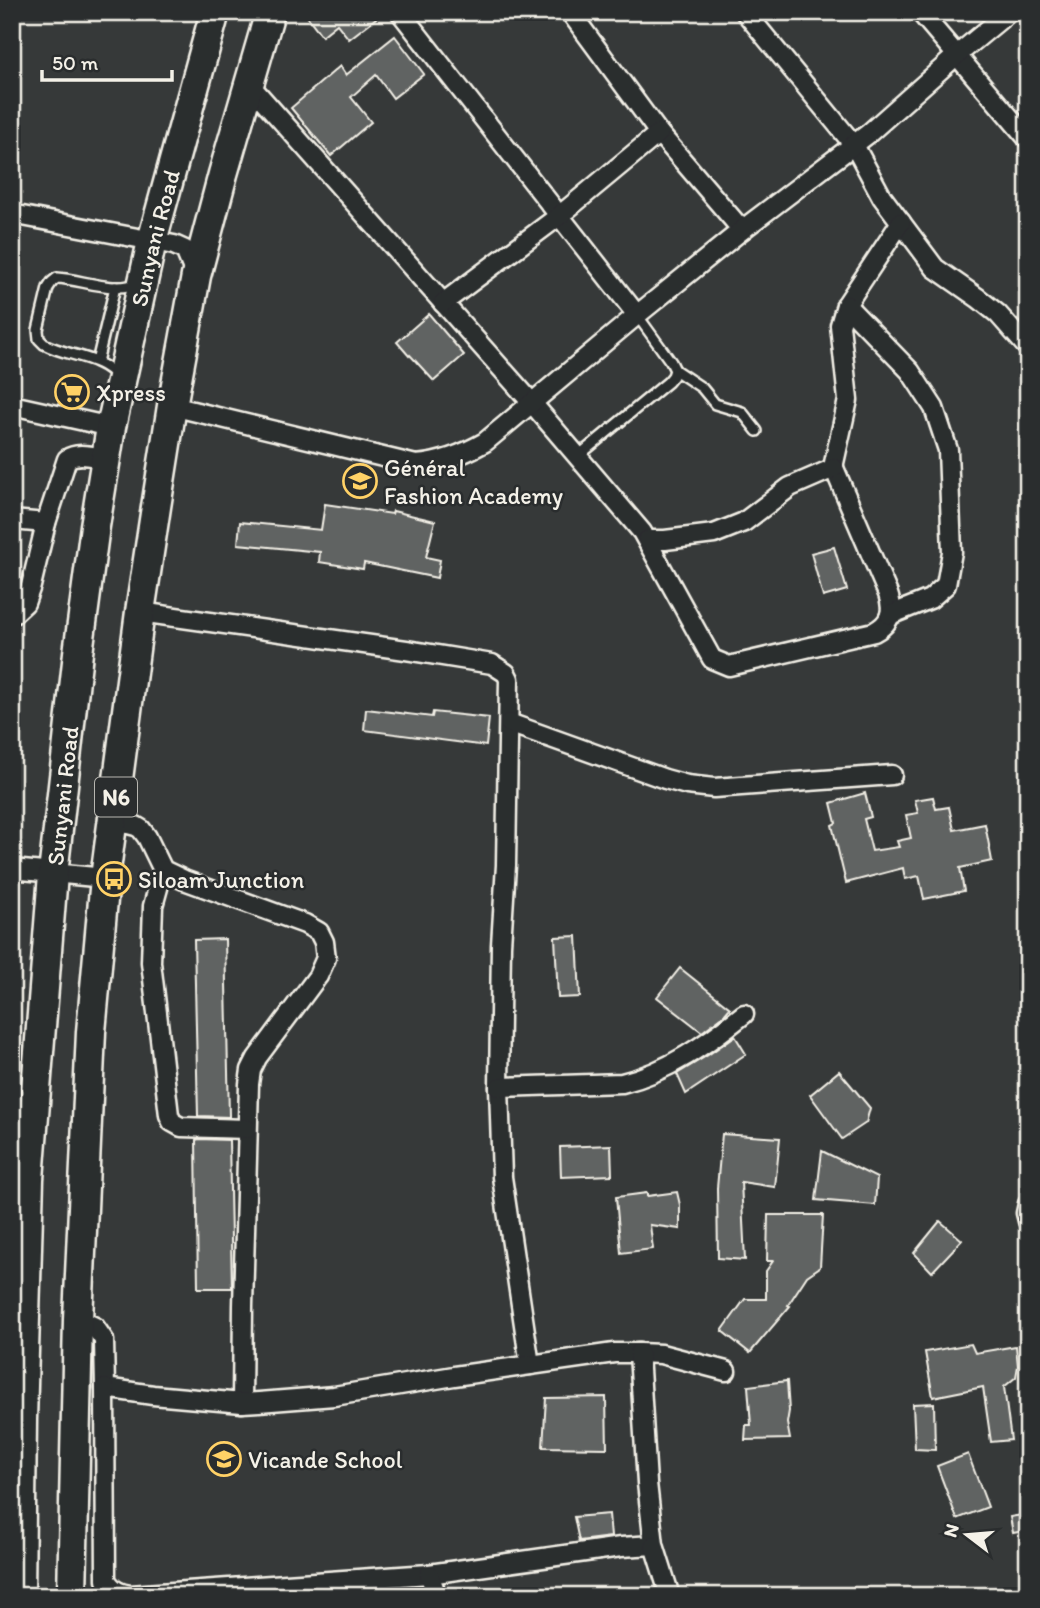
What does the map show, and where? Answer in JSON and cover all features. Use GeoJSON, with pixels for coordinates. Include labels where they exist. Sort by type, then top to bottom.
{"type":"FeatureCollection","features":[{"type":"Feature","properties":{"kind":"main road","name":"Sunyani Road"},"geometry":{"type":"LineString","coordinates":[[20,1596],[16,1565],[18,1347],[53,874],[78,653],[111,427],[152,241],[215,12]]}},
{"type":"Feature","properties":{"kind":"main road","name":"N6"},"geometry":{"type":"LineString","coordinates":[[72,1596],[78,1319],[91,1032],[105,878],[140,612],[172,406],[196,276],[270,12]]}},
{"type":"Feature","properties":{"kind":"street"},"geometry":{"type":"LineString","coordinates":[[570,12],[659,133],[742,230]]}},
{"type":"Feature","properties":{"kind":"street"},"geometry":{"type":"LineString","coordinates":[[745,12],[854,145],[882,197],[935,268],[998,314],[1028,348]]}},
{"type":"Feature","properties":{"kind":"street"},"geometry":{"type":"LineString","coordinates":[[920,12],[1028,139]]}},
{"type":"Feature","properties":{"kind":"street"},"geometry":{"type":"LineString","coordinates":[[172,406],[416,466],[469,451],[485,442],[742,230],[854,145],[1009,12]]}},
{"type":"Feature","properties":{"kind":"street"},"geometry":{"type":"LineString","coordinates":[[401,13],[637,315]]}},
{"type":"Feature","properties":{"kind":"street"},"geometry":{"type":"LineString","coordinates":[[249,84],[443,303],[647,540],[712,659],[729,666],[874,632],[884,627],[890,615],[892,605],[834,468],[834,457],[848,400],[840,325],[846,305],[901,222]]}},
{"type":"Feature","properties":{"kind":"street"},"geometry":{"type":"LineString","coordinates":[[443,303],[559,216],[659,133]]}},
{"type":"Feature","properties":{"kind":"street"},"geometry":{"type":"LineString","coordinates":[[12,215],[174,245],[185,250],[196,276]]}},
{"type":"Feature","properties":{"kind":"street"},"geometry":{"type":"LineString","coordinates":[[846,305],[910,371],[934,408],[948,450],[952,552],[946,585],[930,599],[890,615]]}},
{"type":"Feature","properties":{"kind":"street"},"geometry":{"type":"LineString","coordinates":[[12,405],[111,427]]}},
{"type":"Feature","properties":{"kind":"street"},"geometry":{"type":"LineString","coordinates":[[12,615],[25,603],[31,586],[46,523],[67,459],[76,455],[106,458]]}},
{"type":"Feature","properties":{"kind":"street"},"geometry":{"type":"LineString","coordinates":[[647,540],[714,534],[744,522],[790,487],[834,468]]}},
{"type":"Feature","properties":{"kind":"street"},"geometry":{"type":"LineString","coordinates":[[12,520],[46,523]]}},
{"type":"Feature","properties":{"kind":"street"},"geometry":{"type":"LineString","coordinates":[[140,612],[492,664],[506,673],[509,679],[509,723],[499,1087],[502,1177],[530,1365]]}},
{"type":"Feature","properties":{"kind":"street"},"geometry":{"type":"LineString","coordinates":[[509,723],[687,785],[713,788],[892,775]]}},
{"type":"Feature","properties":{"kind":"street"},"geometry":{"type":"LineString","coordinates":[[113,820],[141,829],[163,870],[305,924],[319,932],[324,942],[326,958],[318,976],[251,1070],[247,1129],[242,1403]]}},
{"type":"Feature","properties":{"kind":"street"},"geometry":{"type":"LineString","coordinates":[[12,869],[105,878]]}},
{"type":"Feature","properties":{"kind":"street"},"geometry":{"type":"LineString","coordinates":[[163,870],[153,906],[150,946],[169,1115],[172,1122],[181,1127],[247,1129]]}},
{"type":"Feature","properties":{"kind":"street"},"geometry":{"type":"LineString","coordinates":[[499,1087],[622,1083],[635,1080],[696,1050],[744,1014]]}},
{"type":"Feature","properties":{"kind":"street"},"geometry":{"type":"LineString","coordinates":[[1028,1204],[1028,1221]]}},
{"type":"Feature","properties":{"kind":"street"},"geometry":{"type":"LineString","coordinates":[[78,1319],[95,1328],[104,1340],[106,1580],[111,1588],[119,1593],[130,1595],[429,1574],[621,1547],[654,1545]]}},
{"type":"Feature","properties":{"kind":"street"},"geometry":{"type":"LineString","coordinates":[[105,1388],[242,1403],[334,1396],[614,1353],[661,1354],[726,1371]]}},
{"type":"Feature","properties":{"kind":"street"},"geometry":{"type":"LineString","coordinates":[[639,1353],[646,1483],[654,1545],[670,1596]]}},
{"type":"Feature","properties":{"kind":"street"},"geometry":{"type":"LineString","coordinates":[[429,1574],[437,1596]]}},
{"type":"Feature","properties":{"kind":"lane"},"geometry":{"type":"LineString","coordinates":[[121,383],[113,372],[97,362],[44,344],[39,339],[38,330],[48,288],[57,278],[125,288],[144,278]]}},
{"type":"Feature","properties":{"kind":"lane"},"geometry":{"type":"LineString","coordinates":[[97,362],[115,287]]}},
{"type":"Feature","properties":{"kind":"lane"},"geometry":{"type":"LineString","coordinates":[[637,315],[675,370],[702,388],[715,404],[742,412],[757,431]]}},
{"type":"Feature","properties":{"kind":"lane"},"geometry":{"type":"LineString","coordinates":[[577,457],[668,382],[675,370]]}},
{"type":"Feature","properties":{"kind":"building"},"geometry":{"type":"Polygon","coordinates":[[[304,12],[384,12],[349,39],[337,24],[322,36],[304,12]]]}},
{"type":"Feature","properties":{"kind":"building"},"geometry":{"type":"Polygon","coordinates":[[[395,36],[424,74],[393,98],[376,75],[351,97],[371,122],[331,156],[291,108],[340,66],[346,75],[395,36]]]}},
{"type":"Feature","properties":{"kind":"building"},"geometry":{"type":"Polygon","coordinates":[[[429,314],[464,355],[434,381],[397,342],[429,314]]]}},
{"type":"Feature","properties":{"kind":"building"},"geometry":{"type":"Polygon","coordinates":[[[325,504],[392,514],[393,511],[435,521],[426,557],[440,560],[437,578],[364,563],[363,569],[319,562],[320,552],[238,544],[240,522],[321,530],[325,504]]]}},
{"type":"Feature","properties":{"kind":"building"},"geometry":{"type":"Polygon","coordinates":[[[834,547],[847,590],[823,597],[811,553],[834,547]]]}},
{"type":"Feature","properties":{"kind":"building"},"geometry":{"type":"Polygon","coordinates":[[[366,709],[432,717],[433,712],[489,718],[486,746],[364,730],[366,709]]]}},
{"type":"Feature","properties":{"kind":"building"},"geometry":{"type":"Polygon","coordinates":[[[865,793],[871,817],[864,819],[872,851],[899,847],[897,841],[911,838],[906,815],[918,813],[915,800],[933,797],[936,809],[949,807],[954,830],[985,824],[992,861],[960,868],[964,891],[924,899],[919,876],[905,879],[903,868],[846,883],[832,825],[836,823],[831,803],[865,793]]]}},
{"type":"Feature","properties":{"kind":"building"},"geometry":{"type":"Polygon","coordinates":[[[577,936],[580,997],[558,998],[555,937],[577,936]]]}},
{"type":"Feature","properties":{"kind":"building"},"geometry":{"type":"Polygon","coordinates":[[[225,939],[229,1117],[198,1116],[194,940],[225,939]]]}},
{"type":"Feature","properties":{"kind":"building"},"geometry":{"type":"Polygon","coordinates":[[[680,968],[730,1008],[702,1032],[657,997],[680,968]]]}},
{"type":"Feature","properties":{"kind":"building"},"geometry":{"type":"Polygon","coordinates":[[[735,1036],[746,1054],[686,1094],[677,1074],[735,1036]]]}},
{"type":"Feature","properties":{"kind":"building"},"geometry":{"type":"Polygon","coordinates":[[[839,1071],[870,1108],[866,1123],[842,1139],[810,1095],[839,1071]]]}},
{"type":"Feature","properties":{"kind":"building"},"geometry":{"type":"Polygon","coordinates":[[[722,1134],[780,1138],[775,1187],[741,1182],[745,1260],[718,1258],[717,1188],[722,1134]]]}},
{"type":"Feature","properties":{"kind":"building"},"geometry":{"type":"Polygon","coordinates":[[[196,1140],[229,1140],[232,1288],[198,1288],[196,1140]]]}},
{"type":"Feature","properties":{"kind":"building"},"geometry":{"type":"Polygon","coordinates":[[[611,1145],[612,1175],[561,1177],[560,1147],[611,1145]]]}},
{"type":"Feature","properties":{"kind":"building"},"geometry":{"type":"Polygon","coordinates":[[[822,1151],[877,1178],[875,1205],[816,1200],[822,1151]]]}},
{"type":"Feature","properties":{"kind":"building"},"geometry":{"type":"Polygon","coordinates":[[[677,1192],[680,1229],[650,1225],[653,1249],[621,1253],[616,1197],[677,1192]]]}},
{"type":"Feature","properties":{"kind":"building"},"geometry":{"type":"Polygon","coordinates":[[[768,1215],[823,1215],[820,1267],[807,1276],[788,1305],[790,1306],[750,1353],[722,1331],[745,1299],[766,1299],[766,1271],[773,1261],[767,1261],[768,1215]]]}},
{"type":"Feature","properties":{"kind":"building"},"geometry":{"type":"Polygon","coordinates":[[[940,1221],[962,1240],[932,1272],[914,1253],[940,1221]]]}},
{"type":"Feature","properties":{"kind":"building"},"geometry":{"type":"Polygon","coordinates":[[[971,1344],[975,1353],[1016,1346],[1016,1377],[1004,1387],[1011,1440],[991,1442],[983,1387],[933,1397],[925,1352],[971,1344]]]}},
{"type":"Feature","properties":{"kind":"building"},"geometry":{"type":"Polygon","coordinates":[[[787,1381],[787,1423],[790,1439],[745,1440],[746,1425],[751,1425],[748,1386],[787,1381]]]}},
{"type":"Feature","properties":{"kind":"building"},"geometry":{"type":"Polygon","coordinates":[[[606,1397],[607,1448],[543,1447],[546,1398],[606,1397]]]}},
{"type":"Feature","properties":{"kind":"building"},"geometry":{"type":"Polygon","coordinates":[[[934,1403],[935,1450],[915,1449],[913,1404],[934,1403]]]}},
{"type":"Feature","properties":{"kind":"building"},"geometry":{"type":"Polygon","coordinates":[[[968,1454],[988,1507],[957,1519],[937,1466],[968,1454]]]}},
{"type":"Feature","properties":{"kind":"building"},"geometry":{"type":"Polygon","coordinates":[[[609,1514],[611,1537],[579,1541],[574,1517],[609,1514]]]}},
{"type":"Feature","properties":{"kind":"building"},"geometry":{"type":"Polygon","coordinates":[[[1028,1514],[1028,1530],[1013,1533],[1010,1517],[1028,1514]]]}},
{"type":"Feature","properties":{"kind":"place","name":"Xpress"},"geometry":{"type":"Point","coordinates":[72,392]}},
{"type":"Feature","properties":{"kind":"place","name":"Général Fashion Academy"},"geometry":{"type":"Point","coordinates":[360,481]}},
{"type":"Feature","properties":{"kind":"place","name":"Siloam Junction"},"geometry":{"type":"Point","coordinates":[114,879]}},
{"type":"Feature","properties":{"kind":"place","name":"Vicande School"},"geometry":{"type":"Point","coordinates":[224,1459]}}]}
